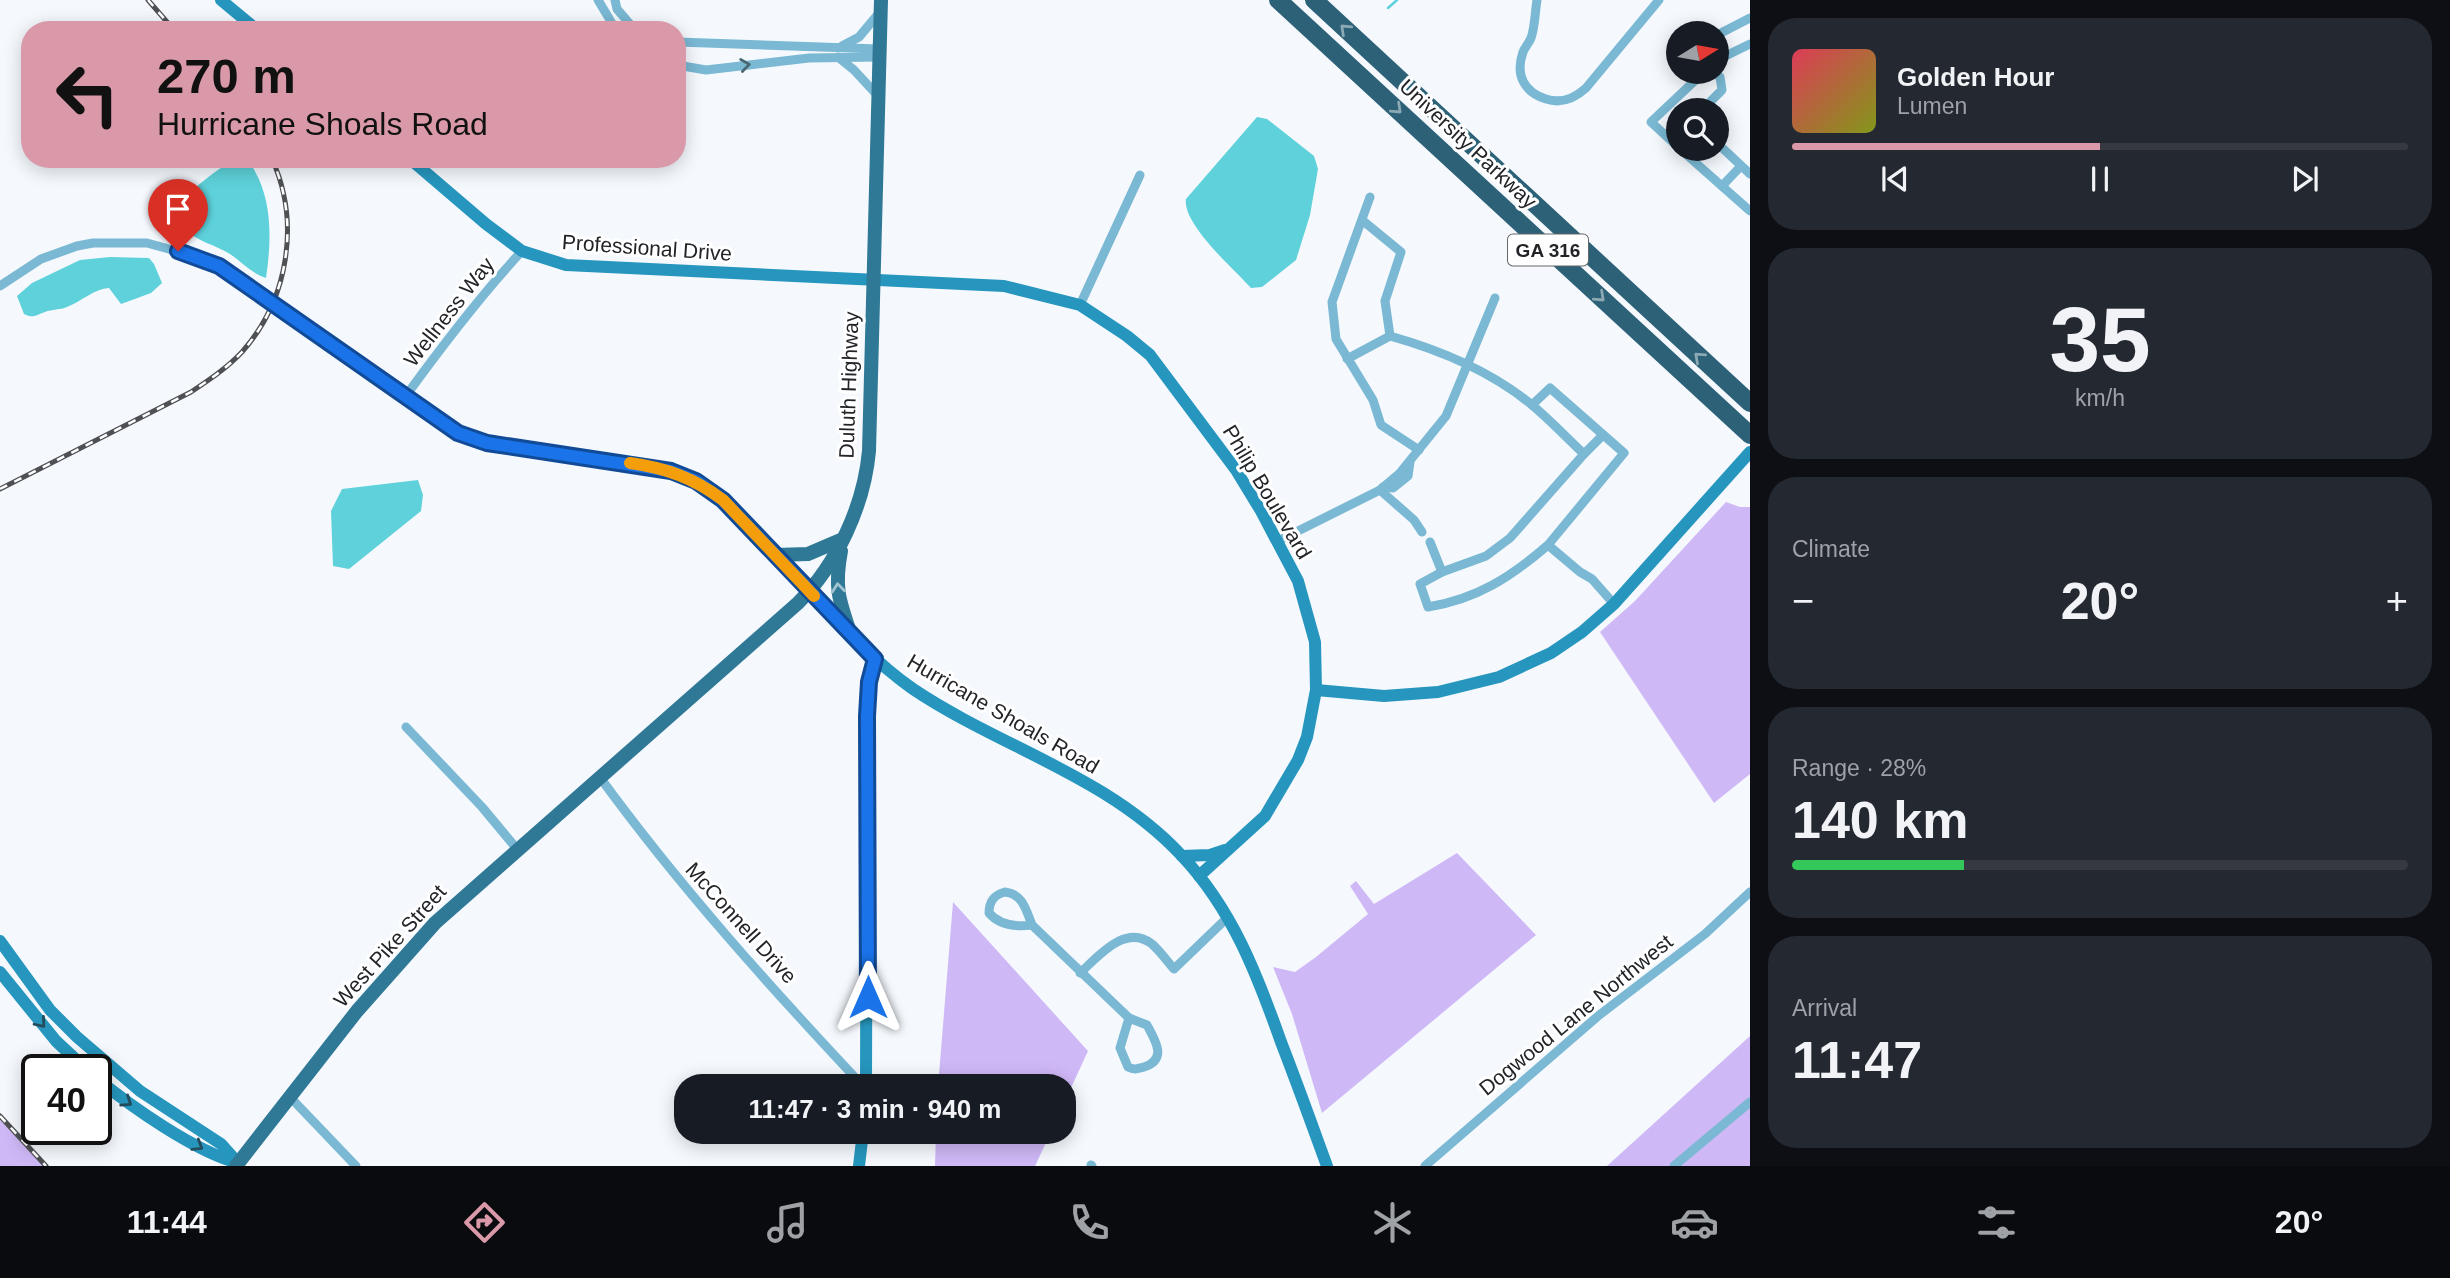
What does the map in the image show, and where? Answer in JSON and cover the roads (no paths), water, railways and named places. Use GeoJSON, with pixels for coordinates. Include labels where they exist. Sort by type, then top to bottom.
{"type":"FeatureCollection","features":[{"type":"Feature","properties":{"kind":"highway","name":"University Parkway"},"geometry":{"type":"LineString","coordinates":[[1314,0],[1750,403]]}},
{"type":"Feature","properties":{"kind":"highway","name":"University Parkway"},"geometry":{"type":"LineString","coordinates":[[1279,1],[1750,435]]}},
{"type":"Feature","properties":{"kind":"main road","name":"Duluth Highway"},"geometry":{"type":"LineString","coordinates":[[599,776],[810,591],[843,539],[858,503],[869,458],[872,406],[881,6]]}},
{"type":"Feature","properties":{"kind":"main road"},"geometry":{"type":"LineString","coordinates":[[775,555],[808,555],[843,539]]}},
{"type":"Feature","properties":{"kind":"main road"},"geometry":{"type":"LineString","coordinates":[[843,539],[836,576],[837,590],[850,635]]}},
{"type":"Feature","properties":{"kind":"main road","name":"West Pike Street"},"geometry":{"type":"LineString","coordinates":[[237,1165],[357,1011],[415,944],[599,776]]}},
{"type":"Feature","properties":{"kind":"street"},"geometry":{"type":"LineString","coordinates":[[221,0],[246,21]]}},
{"type":"Feature","properties":{"kind":"street"},"geometry":{"type":"LineString","coordinates":[[598,0],[610,21]]}},
{"type":"Feature","properties":{"kind":"street"},"geometry":{"type":"LineString","coordinates":[[1537,0],[1532,36],[1523,53],[1521,69],[1524,85],[1532,95],[1552,101],[1575,98],[1586,88],[1659,0]]}},
{"type":"Feature","properties":{"kind":"street"},"geometry":{"type":"LineString","coordinates":[[614,3],[628,21]]}},
{"type":"Feature","properties":{"kind":"street","name":"Duluth Highway"},"geometry":{"type":"LineString","coordinates":[[837,52],[859,37],[881,6]]}},
{"type":"Feature","properties":{"kind":"street"},"geometry":{"type":"LineString","coordinates":[[1729,29],[1750,18]]}},
{"type":"Feature","properties":{"kind":"street"},"geometry":{"type":"LineString","coordinates":[[686,42],[879,53]]}},
{"type":"Feature","properties":{"kind":"street"},"geometry":{"type":"LineString","coordinates":[[1729,52],[1750,44]]}},
{"type":"Feature","properties":{"kind":"street"},"geometry":{"type":"LineString","coordinates":[[686,67],[706,70],[837,52]]}},
{"type":"Feature","properties":{"kind":"street"},"geometry":{"type":"LineString","coordinates":[[837,52],[878,96]]}},
{"type":"Feature","properties":{"kind":"street"},"geometry":{"type":"LineString","coordinates":[[1676,98],[1691,84]]}},
{"type":"Feature","properties":{"kind":"street"},"geometry":{"type":"LineString","coordinates":[[1666,108],[1651,122],[1666,136]]}},
{"type":"Feature","properties":{"kind":"street"},"geometry":{"type":"LineString","coordinates":[[1729,154],[1750,174]]}},
{"type":"Feature","properties":{"kind":"street"},"geometry":{"type":"LineString","coordinates":[[1694,161],[1750,211]]}},
{"type":"Feature","properties":{"kind":"street"},"geometry":{"type":"LineString","coordinates":[[1722,186],[1741,166]]}},
{"type":"Feature","properties":{"kind":"street","name":"Professional Drive"},"geometry":{"type":"LineString","coordinates":[[421,168],[522,251],[566,265],[874,280]]}},
{"type":"Feature","properties":{"kind":"street"},"geometry":{"type":"LineString","coordinates":[[1080,305],[1140,175]]}},
{"type":"Feature","properties":{"kind":"street"},"geometry":{"type":"LineString","coordinates":[[1370,197],[1332,302],[1336,339],[1373,400],[1381,425],[1419,450]]}},
{"type":"Feature","properties":{"kind":"street"},"geometry":{"type":"LineString","coordinates":[[1363,220],[1401,252],[1385,301],[1390,336]]}},
{"type":"Feature","properties":{"kind":"street","name":"Hurricane Shoals Road"},"geometry":{"type":"LineString","coordinates":[[0,286],[41,259],[77,246],[127,242],[147,243],[178,251],[219,266],[458,433],[487,443],[640,465],[683,475],[696,481],[723,500],[875,659],[940,705],[1111,797],[1143,820],[1182,856],[1228,917],[1259,981],[1327,1166]]}},
{"type":"Feature","properties":{"kind":"street","name":"Wellness Way"},"geometry":{"type":"LineString","coordinates":[[405,397],[452,333],[522,251]]}},
{"type":"Feature","properties":{"kind":"street","name":"Philip Boulevard"},"geometry":{"type":"LineString","coordinates":[[874,280],[1004,286],[1080,305],[1150,355],[1236,470],[1278,541],[1298,581],[1315,642],[1316,690],[1307,737],[1287,782],[1265,816],[1199,876]]}},
{"type":"Feature","properties":{"kind":"street"},"geometry":{"type":"LineString","coordinates":[[1278,541],[1382,488],[1385,478],[1408,476],[1410,461],[1446,416],[1495,298]]}},
{"type":"Feature","properties":{"kind":"street"},"geometry":{"type":"LineString","coordinates":[[1347,359],[1390,336],[1414,343],[1491,377],[1532,405],[1584,454]]}},
{"type":"Feature","properties":{"kind":"street"},"geometry":{"type":"LineString","coordinates":[[1532,405],[1550,388],[1624,453],[1548,545],[1518,570],[1483,591],[1428,607],[1420,584],[1442,572],[1486,556],[1510,538],[1603,435]]}},
{"type":"Feature","properties":{"kind":"street"},"geometry":{"type":"LineString","coordinates":[[1316,690],[1399,696],[1438,692],[1499,677],[1551,653],[1582,632],[1612,605],[1750,452]]}},
{"type":"Feature","properties":{"kind":"street"},"geometry":{"type":"LineString","coordinates":[[1382,488],[1414,520],[1422,532]]}},
{"type":"Feature","properties":{"kind":"street"},"geometry":{"type":"LineString","coordinates":[[1430,542],[1442,572]]}},
{"type":"Feature","properties":{"kind":"street"},"geometry":{"type":"LineString","coordinates":[[1548,545],[1580,572],[1581,577],[1612,605]]}},
{"type":"Feature","properties":{"kind":"street"},"geometry":{"type":"LineString","coordinates":[[865,1074],[869,873],[867,716],[869,682],[875,659]]}},
{"type":"Feature","properties":{"kind":"street"},"geometry":{"type":"LineString","coordinates":[[406,727],[482,807],[517,849]]}},
{"type":"Feature","properties":{"kind":"street","name":"McConnell Drive"},"geometry":{"type":"LineString","coordinates":[[599,776],[648,844],[853,1074]]}},
{"type":"Feature","properties":{"kind":"street"},"geometry":{"type":"LineString","coordinates":[[1182,856],[1210,855],[1232,848]]}},
{"type":"Feature","properties":{"kind":"street"},"geometry":{"type":"LineString","coordinates":[[1032,925],[1017,926],[994,919],[989,913],[991,901],[998,894],[1011,892],[1020,898],[1032,925],[1129,1018],[1147,1025],[1159,1050],[1157,1059],[1153,1063],[1133,1069],[1128,1067],[1120,1048],[1129,1018]]}},
{"type":"Feature","properties":{"kind":"street","name":"Dogwood Lane Northwest"},"geometry":{"type":"LineString","coordinates":[[1424,1166],[1598,1016],[1705,933],[1750,892]]}},
{"type":"Feature","properties":{"kind":"street"},"geometry":{"type":"LineString","coordinates":[[1080,973],[1117,941],[1133,937],[1152,944],[1174,970],[1228,917]]}},
{"type":"Feature","properties":{"kind":"street"},"geometry":{"type":"LineString","coordinates":[[0,941],[50,1010],[76,1037],[139,1091],[221,1144],[237,1165]]}},
{"type":"Feature","properties":{"kind":"street"},"geometry":{"type":"LineString","coordinates":[[0,972],[55,1041],[69,1054]]}},
{"type":"Feature","properties":{"kind":"street"},"geometry":{"type":"LineString","coordinates":[[112,1090],[215,1157],[237,1165]]}},
{"type":"Feature","properties":{"kind":"street"},"geometry":{"type":"LineString","coordinates":[[290,1097],[356,1166]]}},
{"type":"Feature","properties":{"kind":"street"},"geometry":{"type":"LineString","coordinates":[[1674,1166],[1750,1102]]}},
{"type":"Feature","properties":{"kind":"street"},"geometry":{"type":"LineString","coordinates":[[859,1166],[862,1144]]}},
{"type":"Feature","properties":{"kind":"water"},"geometry":{"type":"Polygon","coordinates":[[[1257,117],[1267,119],[1314,156],[1318,169],[1310,215],[1296,260],[1262,287],[1251,288],[1222,259],[1192,221],[1186,199],[1257,117]]]}},
{"type":"Feature","properties":{"kind":"water"},"geometry":{"type":"Polygon","coordinates":[[[253,168],[262,186],[269,232],[266,278],[230,254],[191,234],[181,221],[180,205],[205,179],[220,169],[253,168]]]}},
{"type":"Feature","properties":{"kind":"water"},"geometry":{"type":"Polygon","coordinates":[[[110,257],[149,258],[162,283],[151,293],[121,304],[109,288],[64,308],[32,316],[24,314],[17,296],[32,283],[80,260],[110,257]]]}},
{"type":"Feature","properties":{"kind":"water"},"geometry":{"type":"Polygon","coordinates":[[[418,480],[423,495],[421,511],[349,569],[333,566],[331,511],[342,489],[418,480]]]}},
{"type":"Feature","properties":{"kind":"waterway"},"geometry":{"type":"LineString","coordinates":[[1388,8],[1397,0]]}},
{"type":"Feature","properties":{"kind":"railway"},"geometry":{"type":"LineString","coordinates":[[148,0],[166,21]]}},
{"type":"Feature","properties":{"kind":"railway"},"geometry":{"type":"LineString","coordinates":[[0,489],[191,392],[224,369],[242,352],[270,309],[285,260],[286,209],[275,168]]}},
{"type":"Feature","properties":{"kind":"railway"},"geometry":{"type":"LineString","coordinates":[[0,1116],[46,1166]]}}]}
